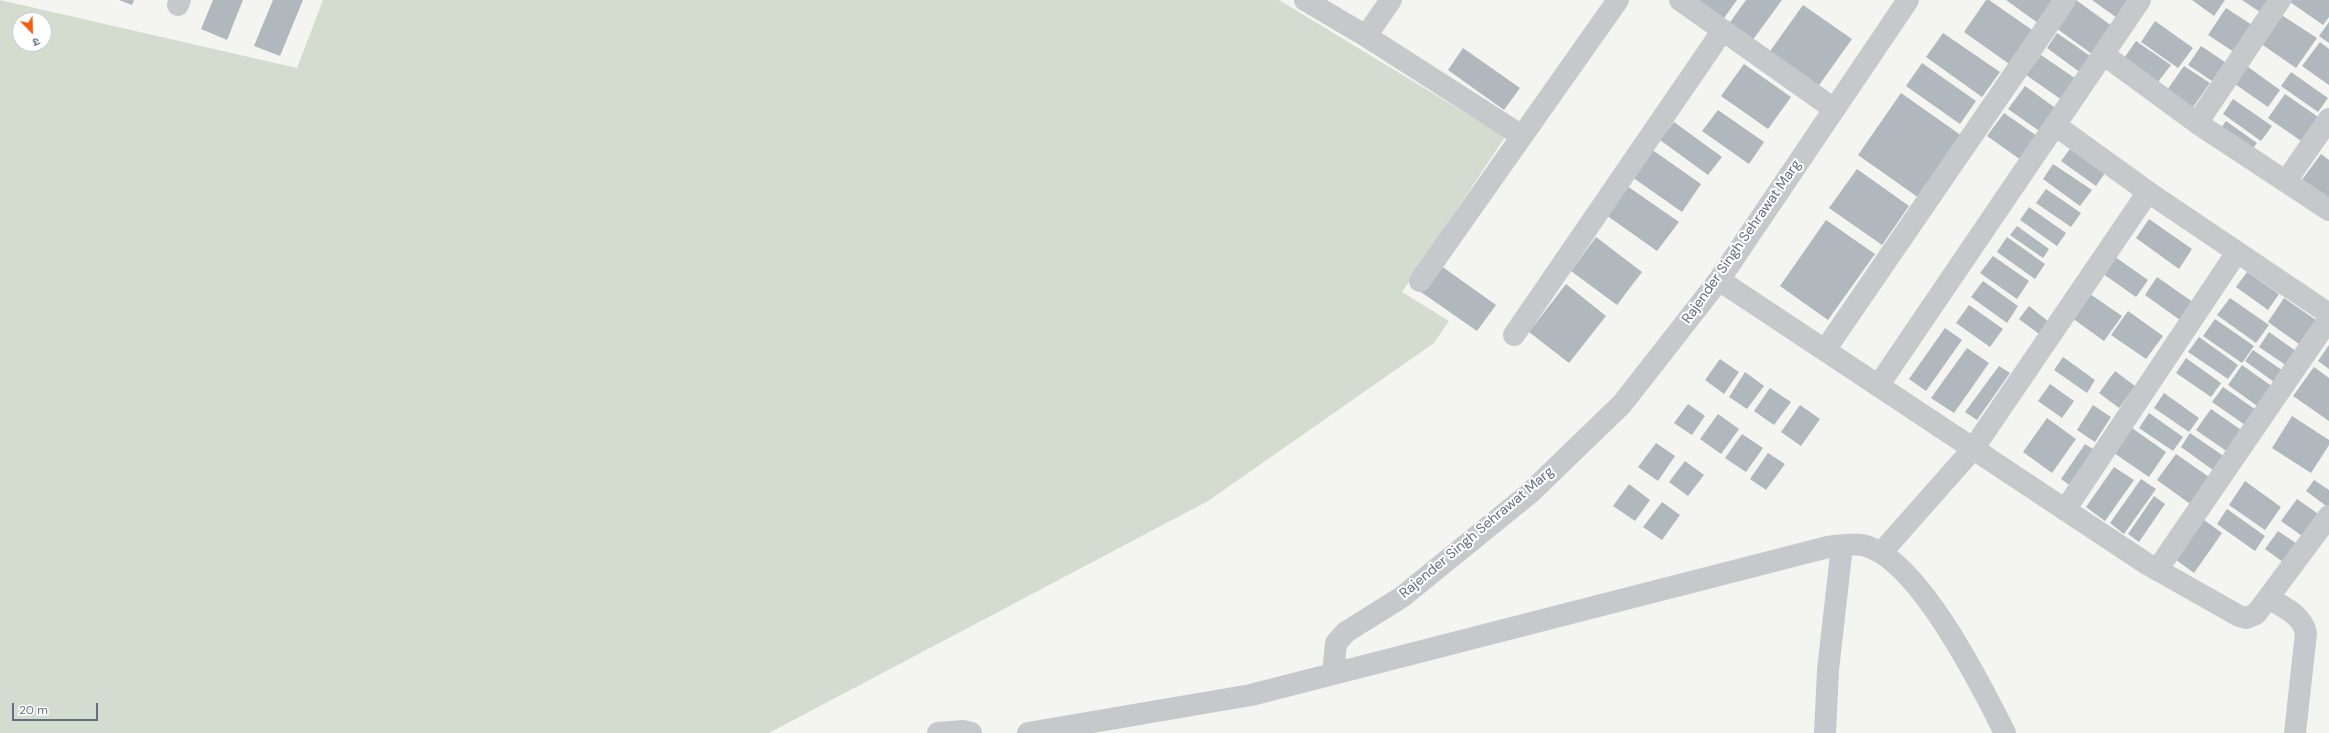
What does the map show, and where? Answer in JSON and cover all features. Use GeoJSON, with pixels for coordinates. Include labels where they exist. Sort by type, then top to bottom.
{"type":"FeatureCollection","features":[{"type":"Feature","properties":{"kind":"street"},"geometry":{"type":"LineString","coordinates":[[1305,0],[1366,36],[1522,136]]}},
{"type":"Feature","properties":{"kind":"street"},"geometry":{"type":"LineString","coordinates":[[1366,36],[1391,0]]}},
{"type":"Feature","properties":{"kind":"street"},"geometry":{"type":"LineString","coordinates":[[1420,281],[1618,0]]}},
{"type":"Feature","properties":{"kind":"street"},"geometry":{"type":"LineString","coordinates":[[1680,0],[1834,109]]}},
{"type":"Feature","properties":{"kind":"street"},"geometry":{"type":"LineString","coordinates":[[1825,350],[2065,0]]}},
{"type":"Feature","properties":{"kind":"street"},"geometry":{"type":"LineString","coordinates":[[1878,386],[2140,0]]}},
{"type":"Feature","properties":{"kind":"street"},"geometry":{"type":"LineString","coordinates":[[2197,122],[2280,0]]}},
{"type":"Feature","properties":{"kind":"street","name":"Rajender Singh Sehrawat Marg"},"geometry":{"type":"LineString","coordinates":[[1333,674],[1336,643],[1346,632],[1402,597],[1530,493],[1622,404],[1719,280],[1834,109],[1900,3]]}},
{"type":"Feature","properties":{"kind":"street"},"geometry":{"type":"LineString","coordinates":[[1514,335],[1723,30]]}},
{"type":"Feature","properties":{"kind":"street"},"geometry":{"type":"LineString","coordinates":[[2103,54],[2197,122],[2329,210]]}},
{"type":"Feature","properties":{"kind":"street"},"geometry":{"type":"LineString","coordinates":[[2286,181],[2329,120]]}},
{"type":"Feature","properties":{"kind":"street"},"geometry":{"type":"LineString","coordinates":[[2055,125],[2148,192],[2329,314]]}},
{"type":"Feature","properties":{"kind":"street"},"geometry":{"type":"LineString","coordinates":[[1881,553],[1973,449],[2148,192]]}},
{"type":"Feature","properties":{"kind":"street"},"geometry":{"type":"LineString","coordinates":[[2065,510],[2237,252]]}},
{"type":"Feature","properties":{"kind":"street"},"geometry":{"type":"LineString","coordinates":[[1719,280],[2157,570],[2239,616],[2246,618],[2256,614],[2270,599],[2329,516]]}},
{"type":"Feature","properties":{"kind":"street"},"geometry":{"type":"LineString","coordinates":[[2157,570],[2329,319]]}},
{"type":"Feature","properties":{"kind":"street"},"geometry":{"type":"LineString","coordinates":[[1028,733],[1251,695],[1828,547],[1861,544],[1881,553],[1902,569],[1954,637],[2005,733]]}},
{"type":"Feature","properties":{"kind":"street"},"geometry":{"type":"LineString","coordinates":[[1824,733],[1828,670],[1842,546]]}},
{"type":"Feature","properties":{"kind":"street"},"geometry":{"type":"LineString","coordinates":[[2270,599],[2296,615],[2304,624],[2306,633],[2296,733]]}},
{"type":"Feature","properties":{"kind":"street"},"geometry":{"type":"LineString","coordinates":[[938,733],[963,731],[971,733]]}},
{"type":"Feature","properties":{"kind":"shaded area"},"geometry":{"type":"Polygon","coordinates":[[[0,0],[297,68],[323,0],[1279,0],[1505,137],[1402,292],[1449,321],[1434,343],[1208,501],[769,733],[0,733],[0,0]]]}},
{"type":"Feature","properties":{"kind":"building"},"geometry":{"type":"Polygon","coordinates":[[[119,0],[134,0],[132,5],[119,0]]]}},
{"type":"Feature","properties":{"kind":"building"},"geometry":{"type":"Polygon","coordinates":[[[213,0],[243,0],[227,40],[201,29],[213,0]]]}},
{"type":"Feature","properties":{"kind":"building"},"geometry":{"type":"Polygon","coordinates":[[[273,0],[303,0],[280,56],[254,46],[273,0]]]}},
{"type":"Feature","properties":{"kind":"building"},"geometry":{"type":"Polygon","coordinates":[[[1698,0],[1737,0],[1724,18],[1698,0]]]}},
{"type":"Feature","properties":{"kind":"building"},"geometry":{"type":"Polygon","coordinates":[[[1746,0],[1782,0],[1752,41],[1728,25],[1746,0]]]}},
{"type":"Feature","properties":{"kind":"building"},"geometry":{"type":"Polygon","coordinates":[[[1986,0],[1989,0],[2035,32],[2012,66],[1964,32],[1986,0]]]}},
{"type":"Feature","properties":{"kind":"building"},"geometry":{"type":"Polygon","coordinates":[[[2006,0],[2052,0],[2038,23],[2006,0]]]}},
{"type":"Feature","properties":{"kind":"building"},"geometry":{"type":"Polygon","coordinates":[[[2076,0],[2112,26],[2092,54],[2056,28],[2076,0]]]}},
{"type":"Feature","properties":{"kind":"building"},"geometry":{"type":"Polygon","coordinates":[[[2092,0],[2135,0],[2120,20],[2092,0]]]}},
{"type":"Feature","properties":{"kind":"building"},"geometry":{"type":"Polygon","coordinates":[[[2192,0],[2225,0],[2214,16],[2192,0]]]}},
{"type":"Feature","properties":{"kind":"building"},"geometry":{"type":"Polygon","coordinates":[[[2242,0],[2273,0],[2263,14],[2242,0]]]}},
{"type":"Feature","properties":{"kind":"building"},"geometry":{"type":"Polygon","coordinates":[[[2292,0],[2329,0],[2329,17],[2323,25],[2290,2],[2292,0]]]}},
{"type":"Feature","properties":{"kind":"building"},"geometry":{"type":"Polygon","coordinates":[[[1803,5],[1852,39],[1817,88],[1768,54],[1803,5]]]}},
{"type":"Feature","properties":{"kind":"building"},"geometry":{"type":"Polygon","coordinates":[[[2226,8],[2252,25],[2234,52],[2208,35],[2226,8]]]}},
{"type":"Feature","properties":{"kind":"building"},"geometry":{"type":"Polygon","coordinates":[[[2280,14],[2317,38],[2296,68],[2260,43],[2280,14]]]}},
{"type":"Feature","properties":{"kind":"building"},"geometry":{"type":"Polygon","coordinates":[[[2155,21],[2193,48],[2178,68],[2141,42],[2155,21]]]}},
{"type":"Feature","properties":{"kind":"building"},"geometry":{"type":"Polygon","coordinates":[[[2329,22],[2329,43],[2319,36],[2329,22]]]}},
{"type":"Feature","properties":{"kind":"building"},"geometry":{"type":"Polygon","coordinates":[[[1943,33],[2000,72],[1982,97],[1926,57],[1943,33]]]}},
{"type":"Feature","properties":{"kind":"building"},"geometry":{"type":"Polygon","coordinates":[[[2057,33],[2096,60],[2085,76],[2047,48],[2057,33]]]}},
{"type":"Feature","properties":{"kind":"building"},"geometry":{"type":"Polygon","coordinates":[[[2136,41],[2171,65],[2158,82],[2124,58],[2136,41]]]}},
{"type":"Feature","properties":{"kind":"building"},"geometry":{"type":"Polygon","coordinates":[[[2320,42],[2329,49],[2329,85],[2302,66],[2320,42]]]}},
{"type":"Feature","properties":{"kind":"building"},"geometry":{"type":"Polygon","coordinates":[[[2201,46],[2225,62],[2212,81],[2188,65],[2201,46]]]}},
{"type":"Feature","properties":{"kind":"building"},"geometry":{"type":"Polygon","coordinates":[[[1463,48],[1520,88],[1504,110],[1448,70],[1463,48]]]}},
{"type":"Feature","properties":{"kind":"building"},"geometry":{"type":"Polygon","coordinates":[[[2041,55],[2079,81],[2065,102],[2026,75],[2041,55]]]}},
{"type":"Feature","properties":{"kind":"building"},"geometry":{"type":"Polygon","coordinates":[[[1922,63],[1976,101],[1960,124],[1906,86],[1922,63]]]}},
{"type":"Feature","properties":{"kind":"building"},"geometry":{"type":"Polygon","coordinates":[[[1744,64],[1791,97],[1768,129],[1721,96],[1744,64]]]}},
{"type":"Feature","properties":{"kind":"building"},"geometry":{"type":"Polygon","coordinates":[[[2244,64],[2280,90],[2268,107],[2232,82],[2244,64]]]}},
{"type":"Feature","properties":{"kind":"building"},"geometry":{"type":"Polygon","coordinates":[[[2184,66],[2210,83],[2191,110],[2165,93],[2184,66]]]}},
{"type":"Feature","properties":{"kind":"building"},"geometry":{"type":"Polygon","coordinates":[[[2291,72],[2328,98],[2318,112],[2281,86],[2291,72]]]}},
{"type":"Feature","properties":{"kind":"building"},"geometry":{"type":"Polygon","coordinates":[[[2025,86],[2061,112],[2045,135],[2008,109],[2025,86]]]}},
{"type":"Feature","properties":{"kind":"building"},"geometry":{"type":"Polygon","coordinates":[[[1901,93],[1962,136],[1919,198],[1858,155],[1901,93]]]}},
{"type":"Feature","properties":{"kind":"building"},"geometry":{"type":"Polygon","coordinates":[[[2285,94],[2321,119],[2304,143],[2268,118],[2285,94]]]}},
{"type":"Feature","properties":{"kind":"building"},"geometry":{"type":"Polygon","coordinates":[[[2233,99],[2272,126],[2261,141],[2223,114],[2233,99]]]}},
{"type":"Feature","properties":{"kind":"building"},"geometry":{"type":"Polygon","coordinates":[[[1718,110],[1764,142],[1749,164],[1702,131],[1718,110]]]}},
{"type":"Feature","properties":{"kind":"building"},"geometry":{"type":"Polygon","coordinates":[[[2004,113],[2037,136],[2021,160],[1987,136],[2004,113]]]}},
{"type":"Feature","properties":{"kind":"building"},"geometry":{"type":"Polygon","coordinates":[[[2226,121],[2257,143],[2249,153],[2218,132],[2226,121]]]}},
{"type":"Feature","properties":{"kind":"building"},"geometry":{"type":"Polygon","coordinates":[[[1674,122],[1722,157],[1708,175],[1660,140],[1674,122]]]}},
{"type":"Feature","properties":{"kind":"building"},"geometry":{"type":"Polygon","coordinates":[[[1651,149],[1701,184],[1682,212],[1632,177],[1651,149]]]}},
{"type":"Feature","properties":{"kind":"building"},"geometry":{"type":"Polygon","coordinates":[[[2070,149],[2105,173],[2096,186],[2061,161],[2070,149]]]}},
{"type":"Feature","properties":{"kind":"building"},"geometry":{"type":"Polygon","coordinates":[[[2321,154],[2329,160],[2329,201],[2301,181],[2321,154]]]}},
{"type":"Feature","properties":{"kind":"building"},"geometry":{"type":"Polygon","coordinates":[[[2053,164],[2092,190],[2080,206],[2043,179],[2053,164]]]}},
{"type":"Feature","properties":{"kind":"building"},"geometry":{"type":"Polygon","coordinates":[[[1857,169],[1909,206],[1882,245],[1829,208],[1857,169]]]}},
{"type":"Feature","properties":{"kind":"building"},"geometry":{"type":"Polygon","coordinates":[[[1627,186],[1679,222],[1657,251],[1606,215],[1627,186]]]}},
{"type":"Feature","properties":{"kind":"building"},"geometry":{"type":"Polygon","coordinates":[[[2046,189],[2081,213],[2071,227],[2036,203],[2046,189]]]}},
{"type":"Feature","properties":{"kind":"building"},"geometry":{"type":"Polygon","coordinates":[[[2029,207],[2066,233],[2057,246],[2020,220],[2029,207]]]}},
{"type":"Feature","properties":{"kind":"building"},"geometry":{"type":"Polygon","coordinates":[[[2149,219],[2192,249],[2179,269],[2136,238],[2149,219]]]}},
{"type":"Feature","properties":{"kind":"building"},"geometry":{"type":"Polygon","coordinates":[[[1826,220],[1875,254],[1828,320],[1780,286],[1826,220]]]}},
{"type":"Feature","properties":{"kind":"building"},"geometry":{"type":"Polygon","coordinates":[[[2017,226],[2049,249],[2043,258],[2010,235],[2017,226]]]}},
{"type":"Feature","properties":{"kind":"building"},"geometry":{"type":"Polygon","coordinates":[[[1596,237],[1642,272],[1617,305],[1571,271],[1596,237]]]}},
{"type":"Feature","properties":{"kind":"building"},"geometry":{"type":"Polygon","coordinates":[[[2007,237],[2045,264],[2035,279],[1997,252],[2007,237]]]}},
{"type":"Feature","properties":{"kind":"building"},"geometry":{"type":"Polygon","coordinates":[[[2111,254],[2148,280],[2136,297],[2099,271],[2111,254]]]}},
{"type":"Feature","properties":{"kind":"building"},"geometry":{"type":"Polygon","coordinates":[[[1993,256],[2029,281],[2017,299],[1980,273],[1993,256]]]}},
{"type":"Feature","properties":{"kind":"building"},"geometry":{"type":"Polygon","coordinates":[[[1437,263],[1496,305],[1477,331],[1418,290],[1437,263]]]}},
{"type":"Feature","properties":{"kind":"building"},"geometry":{"type":"Polygon","coordinates":[[[2247,272],[2279,294],[2268,310],[2236,287],[2247,272]]]}},
{"type":"Feature","properties":{"kind":"building"},"geometry":{"type":"Polygon","coordinates":[[[2157,277],[2200,307],[2187,325],[2145,295],[2157,277]]]}},
{"type":"Feature","properties":{"kind":"building"},"geometry":{"type":"Polygon","coordinates":[[[1983,281],[2018,306],[2007,323],[1971,297],[1983,281]]]}},
{"type":"Feature","properties":{"kind":"building"},"geometry":{"type":"Polygon","coordinates":[[[1566,284],[1606,316],[1569,363],[1529,332],[1566,284]]]}},
{"type":"Feature","properties":{"kind":"building"},"geometry":{"type":"Polygon","coordinates":[[[2090,294],[2122,316],[2104,341],[2072,318],[2090,294]]]}},
{"type":"Feature","properties":{"kind":"building"},"geometry":{"type":"Polygon","coordinates":[[[2230,298],[2269,325],[2256,343],[2217,315],[2230,298]]]}},
{"type":"Feature","properties":{"kind":"building"},"geometry":{"type":"Polygon","coordinates":[[[2284,298],[2316,320],[2299,344],[2268,322],[2284,298]]]}},
{"type":"Feature","properties":{"kind":"building"},"geometry":{"type":"Polygon","coordinates":[[[1969,305],[2003,329],[1990,347],[1956,323],[1969,305]]]}},
{"type":"Feature","properties":{"kind":"building"},"geometry":{"type":"Polygon","coordinates":[[[2029,306],[2049,322],[2039,334],[2019,319],[2029,306]]]}},
{"type":"Feature","properties":{"kind":"building"},"geometry":{"type":"Polygon","coordinates":[[[2128,311],[2163,336],[2146,359],[2111,335],[2128,311]]]}},
{"type":"Feature","properties":{"kind":"building"},"geometry":{"type":"Polygon","coordinates":[[[2215,319],[2254,346],[2242,363],[2203,336],[2215,319]]]}},
{"type":"Feature","properties":{"kind":"building"},"geometry":{"type":"Polygon","coordinates":[[[1945,328],[1962,340],[1926,391],[1909,379],[1945,328]]]}},
{"type":"Feature","properties":{"kind":"building"},"geometry":{"type":"Polygon","coordinates":[[[2269,332],[2303,356],[2293,370],[2259,347],[2269,332]]]}},
{"type":"Feature","properties":{"kind":"building"},"geometry":{"type":"Polygon","coordinates":[[[2199,337],[2238,365],[2228,379],[2188,352],[2199,337]]]}},
{"type":"Feature","properties":{"kind":"building"},"geometry":{"type":"Polygon","coordinates":[[[2329,345],[2329,369],[2318,361],[2329,345]]]}},
{"type":"Feature","properties":{"kind":"building"},"geometry":{"type":"Polygon","coordinates":[[[1967,348],[1989,363],[1954,413],[1931,398],[1967,348]]]}},
{"type":"Feature","properties":{"kind":"building"},"geometry":{"type":"Polygon","coordinates":[[[2253,350],[2289,375],[2281,387],[2245,361],[2253,350]]]}},
{"type":"Feature","properties":{"kind":"building"},"geometry":{"type":"Polygon","coordinates":[[[2063,357],[2095,380],[2087,393],[2054,370],[2063,357]]]}},
{"type":"Feature","properties":{"kind":"building"},"geometry":{"type":"Polygon","coordinates":[[[2186,358],[2221,383],[2211,397],[2176,373],[2186,358]]]}},
{"type":"Feature","properties":{"kind":"building"},"geometry":{"type":"Polygon","coordinates":[[[1720,359],[1739,372],[1724,394],[1705,380],[1720,359]]]}},
{"type":"Feature","properties":{"kind":"building"},"geometry":{"type":"Polygon","coordinates":[[[2242,365],[2277,390],[2263,410],[2228,385],[2242,365]]]}},
{"type":"Feature","properties":{"kind":"building"},"geometry":{"type":"Polygon","coordinates":[[[1999,366],[2010,373],[1977,420],[1965,412],[1999,366]]]}},
{"type":"Feature","properties":{"kind":"building"},"geometry":{"type":"Polygon","coordinates":[[[2314,367],[2329,378],[2329,421],[2293,396],[2314,367]]]}},
{"type":"Feature","properties":{"kind":"building"},"geometry":{"type":"Polygon","coordinates":[[[2115,371],[2135,386],[2119,408],[2099,393],[2115,371]]]}},
{"type":"Feature","properties":{"kind":"building"},"geometry":{"type":"Polygon","coordinates":[[[1745,372],[1764,386],[1747,409],[1729,397],[1745,372]]]}},
{"type":"Feature","properties":{"kind":"building"},"geometry":{"type":"Polygon","coordinates":[[[2050,384],[2074,401],[2062,418],[2038,401],[2050,384]]]}},
{"type":"Feature","properties":{"kind":"building"},"geometry":{"type":"Polygon","coordinates":[[[2223,387],[2262,414],[2251,429],[2212,402],[2223,387]]]}},
{"type":"Feature","properties":{"kind":"building"},"geometry":{"type":"Polygon","coordinates":[[[1770,388],[1791,402],[1774,425],[1754,411],[1770,388]]]}},
{"type":"Feature","properties":{"kind":"building"},"geometry":{"type":"Polygon","coordinates":[[[2164,393],[2199,418],[2189,432],[2154,408],[2164,393]]]}},
{"type":"Feature","properties":{"kind":"building"},"geometry":{"type":"Polygon","coordinates":[[[1688,404],[1705,416],[1692,435],[1674,423],[1688,404]]]}},
{"type":"Feature","properties":{"kind":"building"},"geometry":{"type":"Polygon","coordinates":[[[1800,405],[1820,419],[1801,446],[1781,432],[1800,405]]]}},
{"type":"Feature","properties":{"kind":"building"},"geometry":{"type":"Polygon","coordinates":[[[2093,405],[2111,417],[2095,442],[2077,430],[2093,405]]]}},
{"type":"Feature","properties":{"kind":"building"},"geometry":{"type":"Polygon","coordinates":[[[2211,409],[2247,434],[2232,455],[2196,430],[2211,409]]]}},
{"type":"Feature","properties":{"kind":"building"},"geometry":{"type":"Polygon","coordinates":[[[2149,413],[2183,437],[2173,451],[2139,428],[2149,413]]]}},
{"type":"Feature","properties":{"kind":"building"},"geometry":{"type":"Polygon","coordinates":[[[1718,414],[1739,429],[1721,454],[1700,439],[1718,414]]]}},
{"type":"Feature","properties":{"kind":"building"},"geometry":{"type":"Polygon","coordinates":[[[2292,416],[2329,440],[2329,445],[2311,473],[2272,448],[2292,416]]]}},
{"type":"Feature","properties":{"kind":"building"},"geometry":{"type":"Polygon","coordinates":[[[2047,418],[2076,439],[2052,473],[2023,452],[2047,418]]]}},
{"type":"Feature","properties":{"kind":"building"},"geometry":{"type":"Polygon","coordinates":[[[2132,428],[2166,452],[2149,477],[2114,453],[2132,428]]]}},
{"type":"Feature","properties":{"kind":"building"},"geometry":{"type":"Polygon","coordinates":[[[2190,433],[2228,459],[2217,473],[2181,447],[2190,433]]]}},
{"type":"Feature","properties":{"kind":"building"},"geometry":{"type":"Polygon","coordinates":[[[1742,434],[1763,448],[1746,472],[1725,458],[1742,434]]]}},
{"type":"Feature","properties":{"kind":"building"},"geometry":{"type":"Polygon","coordinates":[[[1656,443],[1675,456],[1658,481],[1638,467],[1656,443]]]}},
{"type":"Feature","properties":{"kind":"building"},"geometry":{"type":"Polygon","coordinates":[[[2085,444],[2096,451],[2071,486],[2061,479],[2085,444]]]}},
{"type":"Feature","properties":{"kind":"building"},"geometry":{"type":"Polygon","coordinates":[[[1768,453],[1785,464],[1766,490],[1750,479],[1768,453]]]}},
{"type":"Feature","properties":{"kind":"building"},"geometry":{"type":"Polygon","coordinates":[[[2176,454],[2212,479],[2193,506],[2157,480],[2176,454]]]}},
{"type":"Feature","properties":{"kind":"building"},"geometry":{"type":"Polygon","coordinates":[[[1685,461],[1704,475],[1688,496],[1669,482],[1685,461]]]}},
{"type":"Feature","properties":{"kind":"building"},"geometry":{"type":"Polygon","coordinates":[[[2114,467],[2134,480],[2105,521],[2086,507],[2114,467]]]}},
{"type":"Feature","properties":{"kind":"building"},"geometry":{"type":"Polygon","coordinates":[[[2141,479],[2156,489],[2124,534],[2110,523],[2141,479]]]}},
{"type":"Feature","properties":{"kind":"building"},"geometry":{"type":"Polygon","coordinates":[[[2314,480],[2329,490],[2329,508],[2306,491],[2314,480]]]}},
{"type":"Feature","properties":{"kind":"building"},"geometry":{"type":"Polygon","coordinates":[[[2245,481],[2281,507],[2265,530],[2229,505],[2245,481]]]}},
{"type":"Feature","properties":{"kind":"building"},"geometry":{"type":"Polygon","coordinates":[[[1629,484],[1650,500],[1635,521],[1613,506],[1629,484]]]}},
{"type":"Feature","properties":{"kind":"building"},"geometry":{"type":"Polygon","coordinates":[[[2154,496],[2165,504],[2139,542],[2128,534],[2154,496]]]}},
{"type":"Feature","properties":{"kind":"building"},"geometry":{"type":"Polygon","coordinates":[[[2297,499],[2324,518],[2308,540],[2281,521],[2297,499]]]}},
{"type":"Feature","properties":{"kind":"building"},"geometry":{"type":"Polygon","coordinates":[[[1662,502],[1680,515],[1662,540],[1643,527],[1662,502]]]}},
{"type":"Feature","properties":{"kind":"building"},"geometry":{"type":"Polygon","coordinates":[[[2227,509],[2265,536],[2255,551],[2217,524],[2227,509]]]}},
{"type":"Feature","properties":{"kind":"building"},"geometry":{"type":"Polygon","coordinates":[[[2200,517],[2222,533],[2194,573],[2172,557],[2200,517]]]}},
{"type":"Feature","properties":{"kind":"building"},"geometry":{"type":"Polygon","coordinates":[[[2278,531],[2303,548],[2290,567],[2265,549],[2278,531]]]}}]}
